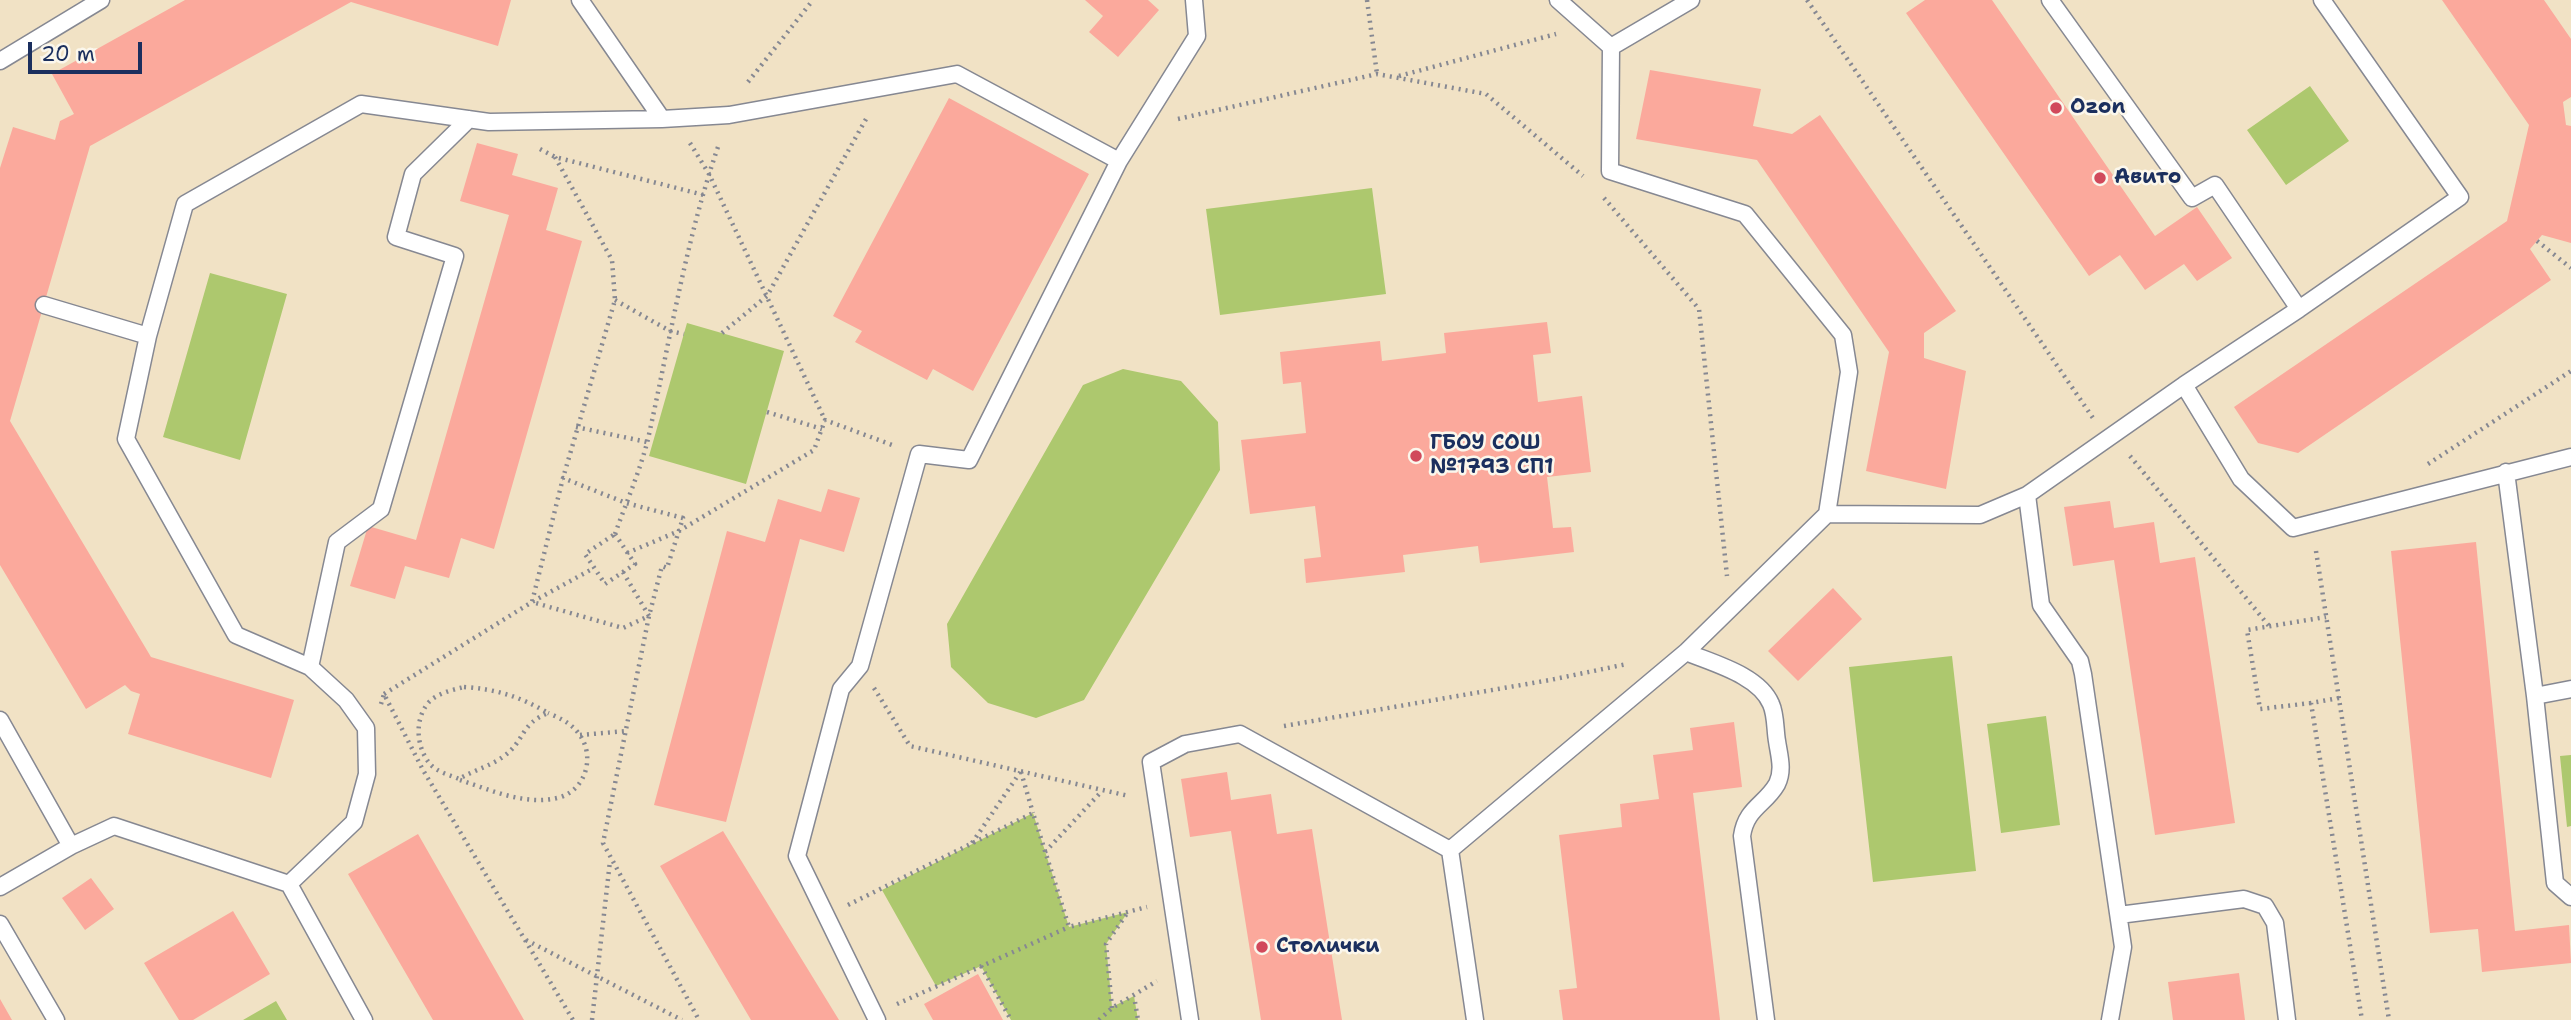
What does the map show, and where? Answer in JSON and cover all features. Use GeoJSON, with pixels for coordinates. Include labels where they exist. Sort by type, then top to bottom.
{"type":"FeatureCollection","features":[{"type":"Feature","properties":{"kind":"lane"},"geometry":{"type":"LineString","coordinates":[[0,61],[101,0]]}},
{"type":"Feature","properties":{"kind":"lane"},"geometry":{"type":"LineString","coordinates":[[580,0],[668,119]]}},
{"type":"Feature","properties":{"kind":"lane"},"geometry":{"type":"LineString","coordinates":[[876,1017],[797,856],[841,689],[860,666],[919,454],[969,460],[1119,161],[1197,36],[1194,0]]}},
{"type":"Feature","properties":{"kind":"lane"},"geometry":{"type":"LineString","coordinates":[[1450,850],[1686,652],[1827,514],[1849,372],[1843,335],[1745,214],[1610,171],[1611,47],[1558,0]]}},
{"type":"Feature","properties":{"kind":"lane"},"geometry":{"type":"LineString","coordinates":[[1611,47],[1691,0]]}},
{"type":"Feature","properties":{"kind":"lane"},"geometry":{"type":"LineString","coordinates":[[2050,0],[2192,198],[2215,185],[2299,309]]}},
{"type":"Feature","properties":{"kind":"lane"},"geometry":{"type":"LineString","coordinates":[[1827,514],[1980,515],[2027,495],[2460,197],[2322,0]]}},
{"type":"Feature","properties":{"kind":"lane"},"geometry":{"type":"LineString","coordinates":[[289,884],[354,822],[368,774],[366,728],[346,700],[310,667],[236,635],[126,439],[148,336],[185,204],[361,104],[489,122],[668,119],[729,115],[957,74],[1119,161]]}},
{"type":"Feature","properties":{"kind":"lane"},"geometry":{"type":"LineString","coordinates":[[310,667],[337,542],[381,509],[455,257],[396,237],[413,174],[469,119]]}},
{"type":"Feature","properties":{"kind":"lane"},"geometry":{"type":"LineString","coordinates":[[44,305],[148,336]]}},
{"type":"Feature","properties":{"kind":"lane"},"geometry":{"type":"LineString","coordinates":[[2184,385],[2241,479],[2293,528],[2571,457]]}},
{"type":"Feature","properties":{"kind":"lane"},"geometry":{"type":"LineString","coordinates":[[2506,472],[2535,696],[2555,883],[2571,897]]}},
{"type":"Feature","properties":{"kind":"lane"},"geometry":{"type":"LineString","coordinates":[[2027,495],[2041,605],[2080,661],[2083,674],[2123,947],[2110,1020]]}},
{"type":"Feature","properties":{"kind":"lane"},"geometry":{"type":"LineString","coordinates":[[1686,652],[1744,677],[1762,690],[1772,705],[1781,768],[1779,780],[1751,811],[1744,824],[1742,836],[1766,1020]]}},
{"type":"Feature","properties":{"kind":"lane"},"geometry":{"type":"LineString","coordinates":[[2535,696],[2571,689]]}},
{"type":"Feature","properties":{"kind":"lane"},"geometry":{"type":"LineString","coordinates":[[0,720],[71,846]]}},
{"type":"Feature","properties":{"kind":"lane"},"geometry":{"type":"LineString","coordinates":[[1190,1020],[1151,762],[1185,744],[1240,734],[1450,850]]}},
{"type":"Feature","properties":{"kind":"lane"},"geometry":{"type":"LineString","coordinates":[[0,887],[71,846],[114,826],[289,884],[364,1020]]}},
{"type":"Feature","properties":{"kind":"lane"},"geometry":{"type":"LineString","coordinates":[[1450,850],[1475,1020]]}},
{"type":"Feature","properties":{"kind":"lane"},"geometry":{"type":"LineString","coordinates":[[2119,915],[2245,899],[2264,906],[2275,923],[2287,1020]]}},
{"type":"Feature","properties":{"kind":"lane"},"geometry":{"type":"LineString","coordinates":[[0,924],[56,1020]]}},
{"type":"Feature","properties":{"kind":"path"},"geometry":{"type":"LineString","coordinates":[[615,534],[635,564],[605,584],[585,554],[615,534],[647,442],[670,331],[709,174],[729,115],[738,95],[813,0]]}},
{"type":"Feature","properties":{"kind":"path"},"geometry":{"type":"LineString","coordinates":[[1367,0],[1377,74]]}},
{"type":"Feature","properties":{"kind":"path"},"geometry":{"type":"LineString","coordinates":[[1807,0],[2110,436],[2269,626]]}},
{"type":"Feature","properties":{"kind":"path"},"geometry":{"type":"LineString","coordinates":[[1394,77],[1587,26]]}},
{"type":"Feature","properties":{"kind":"path"},"geometry":{"type":"LineString","coordinates":[[1139,128],[1377,74],[1486,94],[1591,182],[1699,309],[1730,608]]}},
{"type":"Feature","properties":{"kind":"path"},"geometry":{"type":"LineString","coordinates":[[722,332],[767,296],[883,88]]}},
{"type":"Feature","properties":{"kind":"path"},"geometry":{"type":"LineString","coordinates":[[627,552],[679,531],[814,450],[825,420],[709,174],[668,119]]}},
{"type":"Feature","properties":{"kind":"path"},"geometry":{"type":"LineString","coordinates":[[533,146],[555,157],[704,195]]}},
{"type":"Feature","properties":{"kind":"path"},"geometry":{"type":"LineString","coordinates":[[532,602],[576,427],[615,300],[612,260],[555,157]]}},
{"type":"Feature","properties":{"kind":"path"},"geometry":{"type":"LineString","coordinates":[[1591,182],[1610,171]]}},
{"type":"Feature","properties":{"kind":"path"},"geometry":{"type":"LineString","coordinates":[[2537,241],[2571,268]]}},
{"type":"Feature","properties":{"kind":"path"},"geometry":{"type":"LineString","coordinates":[[615,300],[670,331],[684,334]]}},
{"type":"Feature","properties":{"kind":"path"},"geometry":{"type":"LineString","coordinates":[[2421,468],[2571,371]]}},
{"type":"Feature","properties":{"kind":"path"},"geometry":{"type":"LineString","coordinates":[[767,412],[822,429]]}},
{"type":"Feature","properties":{"kind":"path"},"geometry":{"type":"LineString","coordinates":[[825,420],[919,454]]}},
{"type":"Feature","properties":{"kind":"path"},"geometry":{"type":"LineString","coordinates":[[576,427],[647,442]]}},
{"type":"Feature","properties":{"kind":"path"},"geometry":{"type":"LineString","coordinates":[[563,478],[626,503],[683,518],[667,568],[662,566],[649,616],[603,843],[699,1020]]}},
{"type":"Feature","properties":{"kind":"path"},"geometry":{"type":"LineString","coordinates":[[2312,523],[2389,1020]]}},
{"type":"Feature","properties":{"kind":"path"},"geometry":{"type":"LineString","coordinates":[[381,707],[384,694],[532,602],[594,568]]}},
{"type":"Feature","properties":{"kind":"path"},"geometry":{"type":"LineString","coordinates":[[624,572],[649,616]]}},
{"type":"Feature","properties":{"kind":"path"},"geometry":{"type":"LineString","coordinates":[[532,602],[623,628],[649,616]]}},
{"type":"Feature","properties":{"kind":"path"},"geometry":{"type":"LineString","coordinates":[[2326,617],[2246,630],[2260,709],[2339,698]]}},
{"type":"Feature","properties":{"kind":"path"},"geometry":{"type":"LineString","coordinates":[[1240,734],[1631,663]]}},
{"type":"Feature","properties":{"kind":"path"},"geometry":{"type":"LineString","coordinates":[[860,666],[910,746],[1157,802]]}},
{"type":"Feature","properties":{"kind":"path"},"geometry":{"type":"LineString","coordinates":[[464,687],[488,688],[513,695],[564,720],[580,735],[588,758],[581,781],[573,790],[562,796],[535,799],[513,797],[459,779],[431,765],[419,741],[418,727],[430,702],[441,694],[464,687]]}},
{"type":"Feature","properties":{"kind":"path"},"geometry":{"type":"LineString","coordinates":[[384,694],[423,770],[573,1020]]}},
{"type":"Feature","properties":{"kind":"path"},"geometry":{"type":"LineString","coordinates":[[2311,703],[2362,1020]]}},
{"type":"Feature","properties":{"kind":"path"},"geometry":{"type":"LineString","coordinates":[[459,779],[506,755],[527,725],[535,718],[548,713]]}},
{"type":"Feature","properties":{"kind":"path"},"geometry":{"type":"LineString","coordinates":[[580,735],[627,731]]}},
{"type":"Feature","properties":{"kind":"path"},"geometry":{"type":"LineString","coordinates":[[423,770],[431,765]]}},
{"type":"Feature","properties":{"kind":"path"},"geometry":{"type":"LineString","coordinates":[[1021,771],[1069,927]]}},
{"type":"Feature","properties":{"kind":"path"},"geometry":{"type":"LineString","coordinates":[[971,843],[1021,771]]}},
{"type":"Feature","properties":{"kind":"path"},"geometry":{"type":"LineString","coordinates":[[1045,852],[1102,790]]}},
{"type":"Feature","properties":{"kind":"path"},"geometry":{"type":"LineString","coordinates":[[826,915],[882,890],[1033,813]]}},
{"type":"Feature","properties":{"kind":"path"},"geometry":{"type":"LineString","coordinates":[[592,1020],[610,859]]}},
{"type":"Feature","properties":{"kind":"path"},"geometry":{"type":"LineString","coordinates":[[876,1017],[1069,927],[1172,900]]}},
{"type":"Feature","properties":{"kind":"path"},"geometry":{"type":"LineString","coordinates":[[1112,1008],[1106,944],[1128,912]]}},
{"type":"Feature","properties":{"kind":"path"},"geometry":{"type":"LineString","coordinates":[[525,939],[682,1020]]}},
{"type":"Feature","properties":{"kind":"path"},"geometry":{"type":"LineString","coordinates":[[981,966],[1012,1020]]}},
{"type":"Feature","properties":{"kind":"path"},"geometry":{"type":"LineString","coordinates":[[1099,1020],[1112,1008],[1182,966]]}},
{"type":"Feature","properties":{"kind":"path"},"geometry":{"type":"LineString","coordinates":[[1135,1002],[1138,1020]]}},
{"type":"Feature","properties":{"kind":"green space"},"geometry":{"type":"Polygon","coordinates":[[[2310,86],[2349,141],[2286,185],[2247,130],[2310,86]]]}},
{"type":"Feature","properties":{"kind":"green space"},"geometry":{"type":"Polygon","coordinates":[[[1372,188],[1386,294],[1220,315],[1206,209],[1372,188]]]}},
{"type":"Feature","properties":{"kind":"green space"},"geometry":{"type":"Polygon","coordinates":[[[210,273],[287,294],[240,460],[163,437],[210,273]]]}},
{"type":"Feature","properties":{"kind":"green space"},"geometry":{"type":"Polygon","coordinates":[[[687,323],[784,351],[746,484],[649,456],[687,323]]]}},
{"type":"Feature","properties":{"kind":"green space"},"geometry":{"type":"Polygon","coordinates":[[[1123,369],[1181,381],[1218,422],[1220,470],[1084,700],[1036,718],[988,703],[951,667],[947,624],[1083,385],[1123,369]]]}},
{"type":"Feature","properties":{"kind":"green space"},"geometry":{"type":"Polygon","coordinates":[[[1952,656],[1976,871],[1873,882],[1849,667],[1952,656]]]}},
{"type":"Feature","properties":{"kind":"green space"},"geometry":{"type":"Polygon","coordinates":[[[2046,716],[2060,825],[2001,833],[1987,724],[2046,716]]]}},
{"type":"Feature","properties":{"kind":"green space"},"geometry":{"type":"Polygon","coordinates":[[[2571,755],[2571,826],[2567,827],[2560,756],[2571,755]]]}},
{"type":"Feature","properties":{"kind":"green space"},"geometry":{"type":"Polygon","coordinates":[[[1033,813],[1069,927],[1128,912],[1106,944],[1112,1007],[1134,996],[1138,1020],[1011,1020],[981,966],[936,986],[882,890],[1033,813]]]}},
{"type":"Feature","properties":{"kind":"green space"},"geometry":{"type":"Polygon","coordinates":[[[276,1001],[287,1020],[243,1020],[276,1001]]]}},
{"type":"Feature","properties":{"kind":"building"},"geometry":{"type":"Polygon","coordinates":[[[185,0],[511,0],[498,46],[351,2],[90,146],[10,421],[151,657],[294,700],[271,778],[128,734],[140,694],[125,685],[86,709],[0,565],[0,168],[13,127],[55,140],[60,121],[74,114],[52,74],[185,0]]]}},
{"type":"Feature","properties":{"kind":"building"},"geometry":{"type":"Polygon","coordinates":[[[1085,0],[1148,0],[1159,10],[1118,57],[1089,32],[1103,16],[1085,0]]]}},
{"type":"Feature","properties":{"kind":"building"},"geometry":{"type":"Polygon","coordinates":[[[1925,0],[1992,0],[2155,236],[2197,207],[2232,258],[2197,281],[2184,264],[2145,290],[2120,255],[2089,276],[1906,13],[1925,0]]]}},
{"type":"Feature","properties":{"kind":"building"},"geometry":{"type":"Polygon","coordinates":[[[2442,0],[2544,0],[2571,39],[2571,97],[2563,102],[2566,125],[2571,126],[2571,243],[2542,235],[2530,249],[2551,280],[2298,453],[2258,443],[2234,407],[2507,221],[2529,125],[2442,0]]]}},
{"type":"Feature","properties":{"kind":"building"},"geometry":{"type":"Polygon","coordinates":[[[1650,70],[1761,89],[1753,126],[1792,134],[1820,115],[1956,311],[1924,333],[1924,358],[1966,371],[1946,489],[1866,471],[1889,352],[1757,160],[1636,139],[1650,70]]]}},
{"type":"Feature","properties":{"kind":"building"},"geometry":{"type":"Polygon","coordinates":[[[949,98],[1089,174],[973,391],[933,369],[927,380],[855,342],[862,331],[833,316],[949,98]]]}},
{"type":"Feature","properties":{"kind":"building"},"geometry":{"type":"Polygon","coordinates":[[[477,143],[518,154],[512,175],[558,188],[546,230],[582,241],[494,549],[461,538],[449,578],[405,566],[395,599],[350,586],[368,526],[416,540],[509,215],[460,201],[477,143]]]}},
{"type":"Feature","properties":{"kind":"building","name":"ГБОУ СОШ №1793 СП1"},"geometry":{"type":"Polygon","coordinates":[[[1547,322],[1551,353],[1533,355],[1538,402],[1582,396],[1591,472],[1547,477],[1553,528],[1571,527],[1574,552],[1480,563],[1478,546],[1403,555],[1405,572],[1306,583],[1304,559],[1321,557],[1315,506],[1250,514],[1241,440],[1306,433],[1301,382],[1283,384],[1280,352],[1380,341],[1382,361],[1446,353],[1444,333],[1547,322]]]}},
{"type":"Feature","properties":{"kind":"building"},"geometry":{"type":"Polygon","coordinates":[[[828,489],[860,498],[844,552],[800,539],[726,822],[654,805],[727,531],[765,542],[778,499],[821,512],[828,489]]]}},
{"type":"Feature","properties":{"kind":"building"},"geometry":{"type":"Polygon","coordinates":[[[2110,501],[2114,528],[2154,522],[2160,563],[2195,557],[2235,823],[2155,835],[2114,560],[2073,566],[2064,507],[2110,501]]]}},
{"type":"Feature","properties":{"kind":"building"},"geometry":{"type":"Polygon","coordinates":[[[2476,542],[2515,931],[2569,925],[2571,963],[2482,972],[2478,929],[2430,933],[2391,551],[2476,542]]]}},
{"type":"Feature","properties":{"kind":"building"},"geometry":{"type":"Polygon","coordinates":[[[1833,588],[1862,619],[1798,681],[1768,651],[1833,588]]]}},
{"type":"Feature","properties":{"kind":"building"},"geometry":{"type":"Polygon","coordinates":[[[1734,722],[1742,787],[1693,793],[1720,1020],[1563,1020],[1559,990],[1577,988],[1559,835],[1622,827],[1620,804],[1659,799],[1653,755],[1693,750],[1690,728],[1734,722]]]}},
{"type":"Feature","properties":{"kind":"building"},"geometry":{"type":"Polygon","coordinates":[[[1227,772],[1231,800],[1271,794],[1277,834],[1312,829],[1342,1020],[1261,1020],[1231,831],[1190,837],[1181,779],[1227,772]]]}},
{"type":"Feature","properties":{"kind":"building"},"geometry":{"type":"Polygon","coordinates":[[[723,831],[839,1020],[751,1020],[660,866],[723,831]]]}},
{"type":"Feature","properties":{"kind":"building"},"geometry":{"type":"Polygon","coordinates":[[[418,834],[524,1020],[433,1020],[348,874],[418,834]]]}},
{"type":"Feature","properties":{"kind":"building"},"geometry":{"type":"Polygon","coordinates":[[[91,878],[114,909],[85,930],[62,898],[91,878]]]}},
{"type":"Feature","properties":{"kind":"building"},"geometry":{"type":"Polygon","coordinates":[[[233,911],[270,974],[193,1020],[179,1020],[144,963],[233,911]]]}},
{"type":"Feature","properties":{"kind":"building"},"geometry":{"type":"Polygon","coordinates":[[[2239,973],[2245,1020],[2173,1020],[2168,982],[2239,973]]]}},
{"type":"Feature","properties":{"kind":"building"},"geometry":{"type":"Polygon","coordinates":[[[978,974],[1003,1020],[933,1020],[924,1004],[978,974]]]}},
{"type":"Feature","properties":{"kind":"building"},"geometry":{"type":"Polygon","coordinates":[[[0,999],[12,1020],[0,1020],[0,999]]]}},
{"type":"Feature","properties":{"kind":"place","name":"Ozon"},"geometry":{"type":"Point","coordinates":[2056,108]}},
{"type":"Feature","properties":{"kind":"place","name":"Авито"},"geometry":{"type":"Point","coordinates":[2100,178]}},
{"type":"Feature","properties":{"kind":"place","name":"ГБОУ СОШ №1793 СП1"},"geometry":{"type":"Point","coordinates":[1416,456]}},
{"type":"Feature","properties":{"kind":"place","name":"Столички"},"geometry":{"type":"Point","coordinates":[1262,947]}}]}
